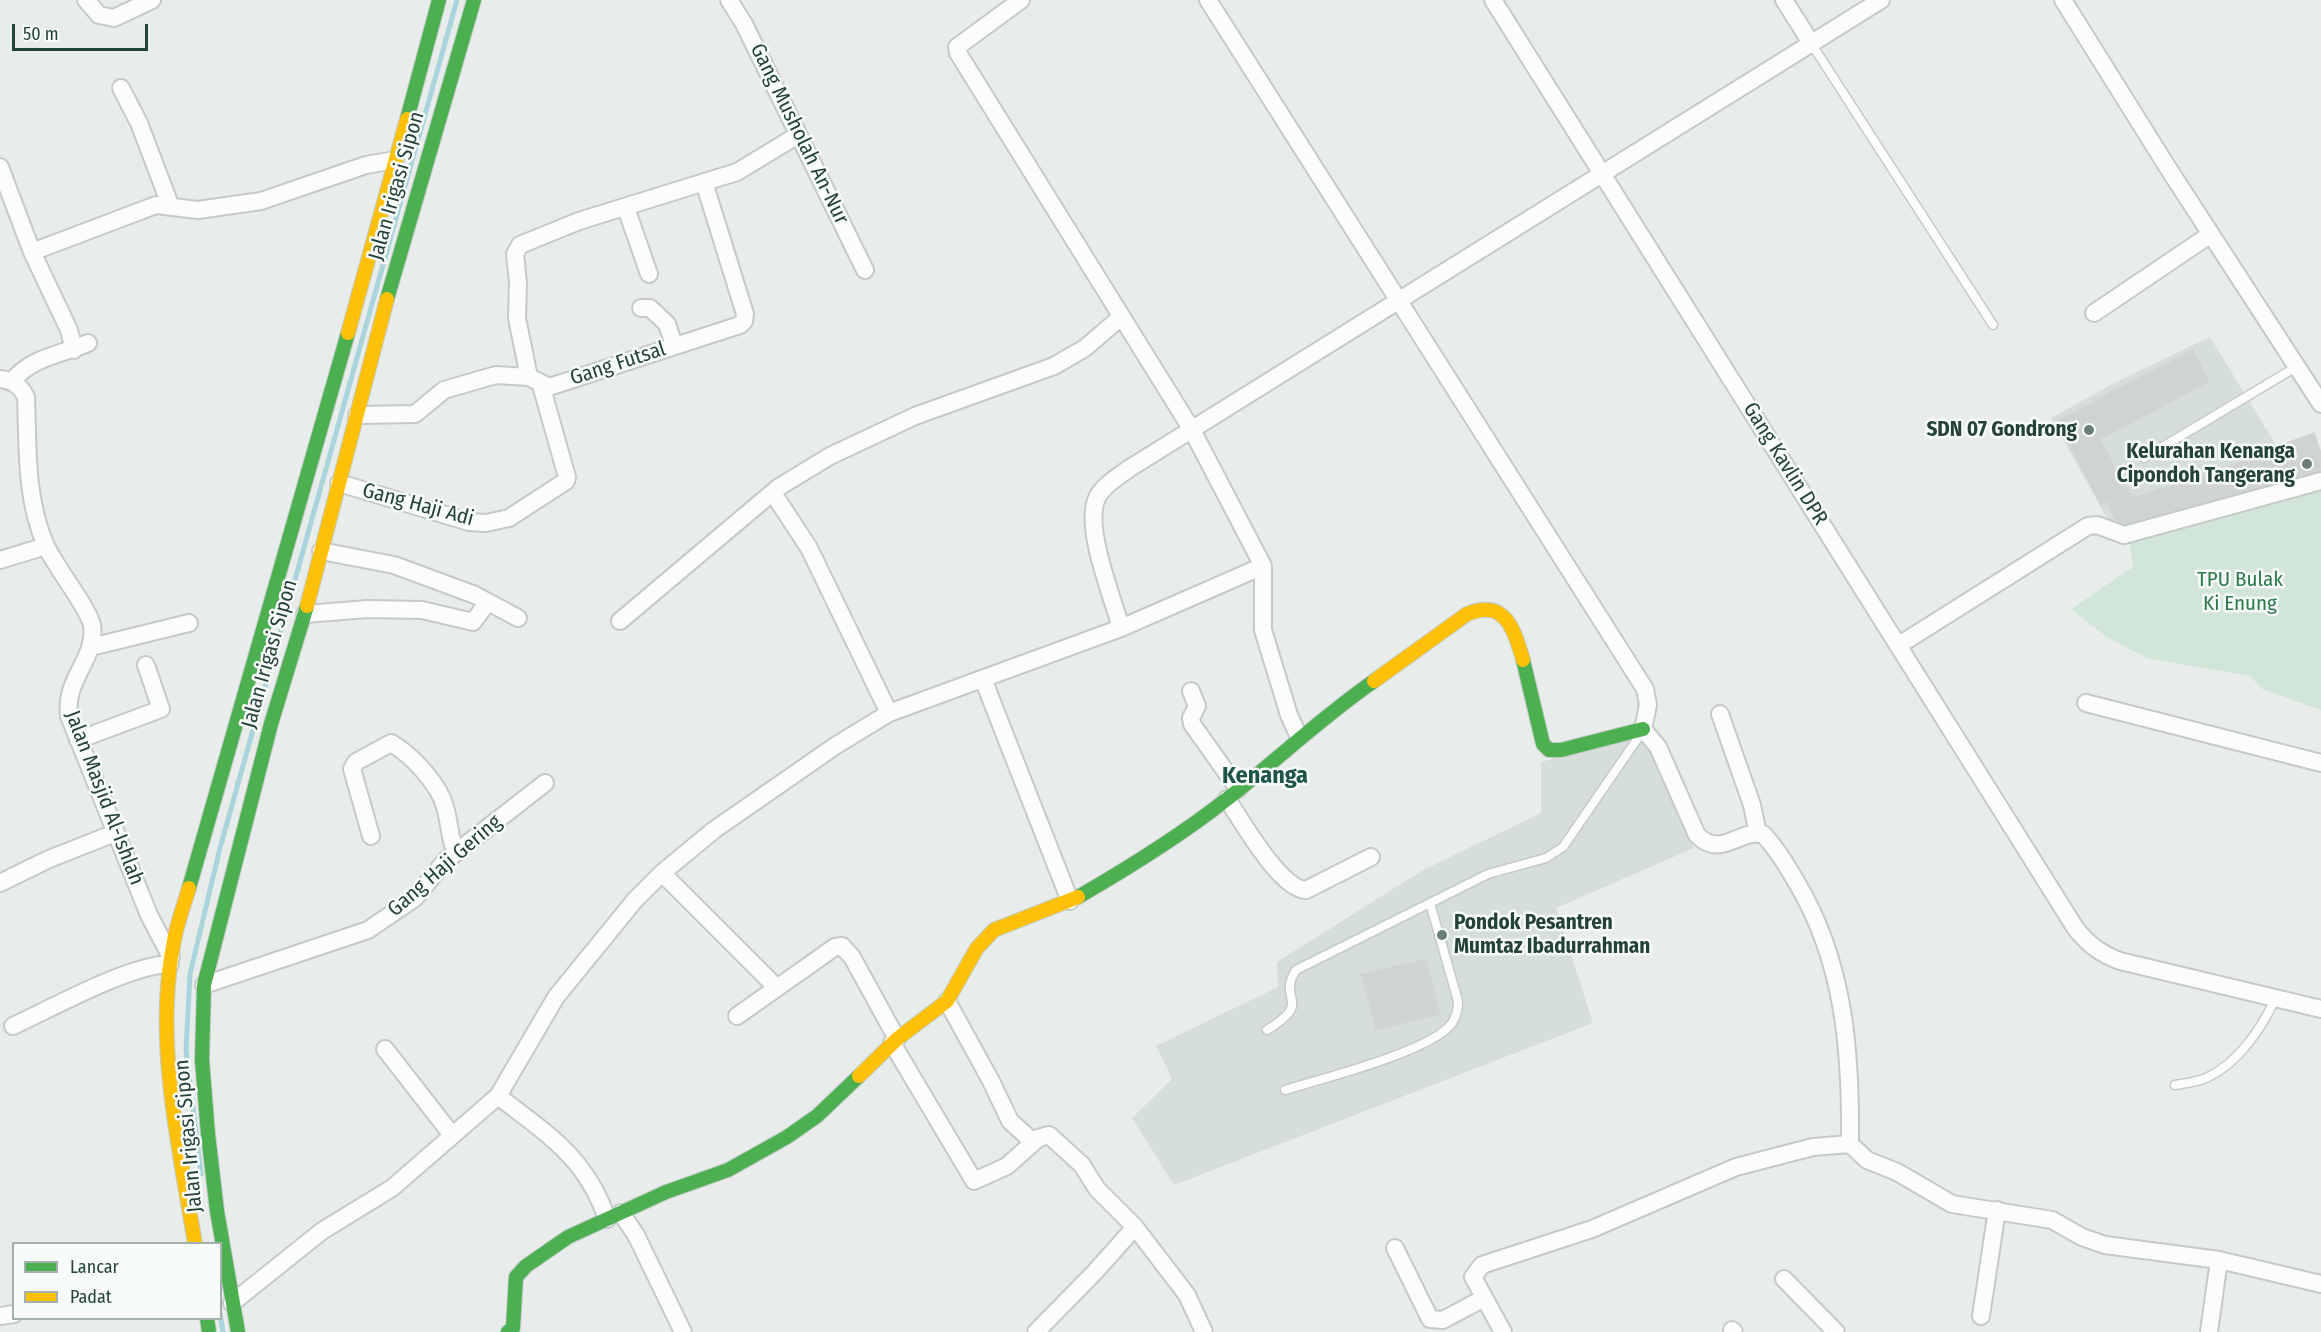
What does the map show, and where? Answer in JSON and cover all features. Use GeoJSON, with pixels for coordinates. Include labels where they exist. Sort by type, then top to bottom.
{"type":"FeatureCollection","features":[{"type":"Feature","properties":{"kind":"street"},"geometry":{"type":"LineString","coordinates":[[86,0],[99,15],[114,18],[152,0]]}},
{"type":"Feature","properties":{"kind":"street","name":"Jalan Irigasi Sipon"},"geometry":{"type":"LineString","coordinates":[[238,1332],[208,1134],[202,1060],[170,961],[218,785],[310,472],[439,0]]}},
{"type":"Feature","properties":{"kind":"street","name":"Jalan Irigasi Sipon"},"geometry":{"type":"LineString","coordinates":[[195,1242],[184,1175],[184,1006],[204,985],[256,778],[305,614],[395,270],[474,0]]}},
{"type":"Feature","properties":{"kind":"street","name":"Gang Musholah An-Nur"},"geometry":{"type":"LineString","coordinates":[[729,0],[744,24],[865,270]]}},
{"type":"Feature","properties":{"kind":"street"},"geometry":{"type":"LineString","coordinates":[[1021,0],[966,39],[957,47],[958,53],[1192,430],[1263,566],[1263,630],[1289,715],[1299,737]]}},
{"type":"Feature","properties":{"kind":"street"},"geometry":{"type":"LineString","coordinates":[[1208,0],[1645,689],[1648,705],[1644,729],[1658,747],[1697,835],[1704,843],[1715,846],[1762,834],[1780,855],[1809,904],[1833,966],[1846,1027],[1851,1083],[1850,1144],[1867,1160],[1897,1172],[1952,1204],[2052,1220],[2082,1237],[2105,1245],[2219,1260],[2321,1284]]}},
{"type":"Feature","properties":{"kind":"street","name":"Gang Kavlin DPR"},"geometry":{"type":"LineString","coordinates":[[1493,0],[2076,929],[2090,945],[2104,955],[2120,961],[2321,1009]]}},
{"type":"Feature","properties":{"kind":"street"},"geometry":{"type":"LineString","coordinates":[[1784,0],[1811,43]]}},
{"type":"Feature","properties":{"kind":"street"},"geometry":{"type":"LineString","coordinates":[[1121,628],[1095,538],[1097,497],[1130,468],[1881,0]]}},
{"type":"Feature","properties":{"kind":"street"},"geometry":{"type":"LineString","coordinates":[[2063,0],[2321,404]]}},
{"type":"Feature","properties":{"kind":"street"},"geometry":{"type":"LineString","coordinates":[[121,88],[139,123],[171,207]]}},
{"type":"Feature","properties":{"kind":"street"},"geometry":{"type":"LineString","coordinates":[[535,381],[517,318],[518,283],[515,254],[520,245],[579,221],[737,172],[798,135]]}},
{"type":"Feature","properties":{"kind":"street"},"geometry":{"type":"LineString","coordinates":[[32,252],[156,205],[198,210],[261,201],[366,165],[395,160]]}},
{"type":"Feature","properties":{"kind":"street"},"geometry":{"type":"LineString","coordinates":[[0,167],[32,252],[69,330],[81,346],[37,360],[6,380]]}},
{"type":"Feature","properties":{"kind":"street","name":"Gang Futsal"},"geometry":{"type":"LineString","coordinates":[[357,415],[415,414],[444,390],[496,375],[535,381],[549,387],[740,325],[744,321],[745,314],[704,182]]}},
{"type":"Feature","properties":{"kind":"street"},"geometry":{"type":"LineString","coordinates":[[626,208],[649,274]]}},
{"type":"Feature","properties":{"kind":"street"},"geometry":{"type":"LineString","coordinates":[[2094,313],[2211,234]]}},
{"type":"Feature","properties":{"kind":"street"},"geometry":{"type":"LineString","coordinates":[[641,308],[650,308],[666,324],[674,345]]}},
{"type":"Feature","properties":{"kind":"street"},"geometry":{"type":"LineString","coordinates":[[620,621],[773,493],[830,456],[915,416],[1054,366],[1085,348],[1121,317]]}},
{"type":"Feature","properties":{"kind":"street","name":"Jalan Masjid Al-Ishlah"},"geometry":{"type":"LineString","coordinates":[[6,380],[21,387],[26,397],[30,494],[46,546],[91,621],[90,647],[70,689],[67,703],[69,716],[149,915],[170,961]]}},
{"type":"Feature","properties":{"kind":"street","name":"Gang Haji Adi"},"geometry":{"type":"LineString","coordinates":[[339,483],[469,522],[486,523],[509,518],[566,481],[567,477],[535,381]]}},
{"type":"Feature","properties":{"kind":"street"},"geometry":{"type":"LineString","coordinates":[[1899,645],[2088,526],[2097,525],[2124,535],[2321,480]]}},
{"type":"Feature","properties":{"kind":"street"},"geometry":{"type":"LineString","coordinates":[[773,493],[808,548],[889,713]]}},
{"type":"Feature","properties":{"kind":"street"},"geometry":{"type":"LineString","coordinates":[[0,560],[46,546]]}},
{"type":"Feature","properties":{"kind":"street"},"geometry":{"type":"LineString","coordinates":[[321,551],[394,565],[488,602],[518,618]]}},
{"type":"Feature","properties":{"kind":"street"},"geometry":{"type":"LineString","coordinates":[[232,1303],[322,1231],[392,1188],[498,1096],[556,997],[635,900],[662,873],[714,830],[835,746],[889,713],[1121,628],[1263,566]]}},
{"type":"Feature","properties":{"kind":"street"},"geometry":{"type":"LineString","coordinates":[[305,614],[368,609],[422,610],[473,622],[488,602]]}},
{"type":"Feature","properties":{"kind":"street"},"geometry":{"type":"LineString","coordinates":[[512,1331],[516,1277],[526,1266],[568,1238],[666,1192],[728,1170],[787,1137],[817,1116],[895,1041],[947,1001],[978,948],[994,930],[1070,901],[1152,854],[1232,794],[1331,711],[1467,614],[1485,609],[1500,612],[1515,633],[1543,744],[1549,750],[1561,750],[1644,729]]}},
{"type":"Feature","properties":{"kind":"street"},"geometry":{"type":"LineString","coordinates":[[90,647],[189,623]]}},
{"type":"Feature","properties":{"kind":"street"},"geometry":{"type":"LineString","coordinates":[[78,740],[161,709],[146,665]]}},
{"type":"Feature","properties":{"kind":"street"},"geometry":{"type":"LineString","coordinates":[[983,679],[1070,901]]}},
{"type":"Feature","properties":{"kind":"street"},"geometry":{"type":"LineString","coordinates":[[1191,692],[1197,706],[1191,718],[1192,724],[1279,872],[1290,885],[1306,890],[1371,857]]}},
{"type":"Feature","properties":{"kind":"street"},"geometry":{"type":"LineString","coordinates":[[2086,703],[2321,763]]}},
{"type":"Feature","properties":{"kind":"street"},"geometry":{"type":"LineString","coordinates":[[1720,714],[1752,805],[1758,834]]}},
{"type":"Feature","properties":{"kind":"street"},"geometry":{"type":"LineString","coordinates":[[370,836],[352,769],[356,762],[391,743],[407,754],[439,791],[445,807],[449,838],[456,853]]}},
{"type":"Feature","properties":{"kind":"street","name":"Gang Haji Gering"},"geometry":{"type":"LineString","coordinates":[[204,985],[332,940],[358,936],[415,897],[437,870],[456,853],[545,783]]}},
{"type":"Feature","properties":{"kind":"street"},"geometry":{"type":"LineString","coordinates":[[0,883],[49,859],[115,832]]}},
{"type":"Feature","properties":{"kind":"street"},"geometry":{"type":"LineString","coordinates":[[662,873],[776,987]]}},
{"type":"Feature","properties":{"kind":"street"},"geometry":{"type":"LineString","coordinates":[[737,1016],[835,946],[842,946],[852,957],[895,1041],[974,1181],[1007,1166],[1035,1141],[1049,1136],[1082,1166],[1097,1189],[1135,1227],[1187,1295],[1204,1332]]}},
{"type":"Feature","properties":{"kind":"street"},"geometry":{"type":"LineString","coordinates":[[13,1026],[141,969],[170,961]]}},
{"type":"Feature","properties":{"kind":"street"},"geometry":{"type":"LineString","coordinates":[[947,1001],[1010,1121],[1028,1138],[1035,1141]]}},
{"type":"Feature","properties":{"kind":"street"},"geometry":{"type":"LineString","coordinates":[[385,1048],[452,1135]]}},
{"type":"Feature","properties":{"kind":"street"},"geometry":{"type":"LineString","coordinates":[[498,1096],[576,1160],[614,1216],[636,1235],[683,1332]]}},
{"type":"Feature","properties":{"kind":"street"},"geometry":{"type":"LineString","coordinates":[[1503,1332],[1473,1277],[1482,1265],[1592,1229],[1736,1167],[1813,1147],[1850,1144]]}},
{"type":"Feature","properties":{"kind":"street"},"geometry":{"type":"LineString","coordinates":[[1982,1316],[1997,1210]]}},
{"type":"Feature","properties":{"kind":"street"},"geometry":{"type":"LineString","coordinates":[[1036,1332],[1135,1227]]}},
{"type":"Feature","properties":{"kind":"street"},"geometry":{"type":"LineString","coordinates":[[1395,1248],[1426,1315],[1433,1321],[1443,1320],[1485,1298]]}},
{"type":"Feature","properties":{"kind":"street"},"geometry":{"type":"LineString","coordinates":[[2209,1332],[2219,1260]]}},
{"type":"Feature","properties":{"kind":"street"},"geometry":{"type":"LineString","coordinates":[[1784,1279],[1836,1332]]}},
{"type":"Feature","properties":{"kind":"lane"},"geometry":{"type":"LineString","coordinates":[[1811,43],[1993,325]]}},
{"type":"Feature","properties":{"kind":"lane"},"geometry":{"type":"LineString","coordinates":[[2144,458],[2296,367]]}},
{"type":"Feature","properties":{"kind":"lane"},"geometry":{"type":"LineString","coordinates":[[1267,1030],[1291,1013],[1293,1008],[1289,986],[1296,970],[1488,874],[1546,858],[1563,847],[1644,729]]}},
{"type":"Feature","properties":{"kind":"lane"},"geometry":{"type":"LineString","coordinates":[[1285,1090],[1386,1060],[1431,1038],[1452,1024],[1458,1012],[1458,1001],[1430,903]]}},
{"type":"Feature","properties":{"kind":"lane"},"geometry":{"type":"LineString","coordinates":[[2175,1085],[2207,1078],[2230,1063],[2249,1041],[2275,999]]}},
{"type":"Feature","properties":{"kind":"shaded area"},"geometry":{"type":"Polygon","coordinates":[[[2210,337],[2298,481],[2117,536],[2051,418],[2116,382],[2210,337]]]}},
{"type":"Feature","properties":{"kind":"shaded area","name":"Pondok Pesantren Mumtaz Ibadurrahman"},"geometry":{"type":"Polygon","coordinates":[[[1646,738],[1694,848],[1556,908],[1593,1023],[1174,1185],[1132,1118],[1172,1079],[1156,1046],[1278,987],[1277,962],[1423,870],[1541,813],[1541,762],[1623,739],[1646,738]]]}},
{"type":"Feature","properties":{"kind":"green space","name":"TPU Bulak Ki Enung"},"geometry":{"type":"Polygon","coordinates":[[[2321,488],[2321,710],[2262,689],[2250,676],[2146,658],[2107,637],[2071,609],[2133,567],[2129,536],[2321,488]]]}},
{"type":"Feature","properties":{"kind":"building"},"geometry":{"type":"Polygon","coordinates":[[[2193,350],[2209,382],[2100,439],[2132,498],[2288,447],[2287,443],[2314,433],[2321,453],[2321,471],[2124,524],[2115,520],[2108,501],[2101,505],[2057,421],[2193,350]]]}},
{"type":"Feature","properties":{"kind":"building"},"geometry":{"type":"Polygon","coordinates":[[[1426,959],[1440,1014],[1376,1030],[1361,975],[1426,959]]]}},
{"type":"Feature","properties":{"kind":"waterway"},"geometry":{"type":"LineString","coordinates":[[201,1174],[186,1050],[190,974],[220,848],[457,0]]}},
{"type":"Feature","properties":{"kind":"waterway"},"geometry":{"type":"LineString","coordinates":[[221,1320],[223,1332]]}},
{"type":"Feature","properties":{"kind":"traffic: fast"},"geometry":{"type":"LineString","coordinates":[[407,119],[439,0]]}},
{"type":"Feature","properties":{"kind":"traffic: fast"},"geometry":{"type":"LineString","coordinates":[[387,299],[474,0]]}},
{"type":"Feature","properties":{"kind":"traffic: fast"},"geometry":{"type":"LineString","coordinates":[[189,888],[348,333]]}},
{"type":"Feature","properties":{"kind":"traffic: fast"},"geometry":{"type":"LineString","coordinates":[[238,1332],[217,1211],[208,1134],[202,1060],[204,985],[271,724],[307,606]]}},
{"type":"Feature","properties":{"kind":"traffic: fast"},"geometry":{"type":"LineString","coordinates":[[1523,660],[1543,744],[1549,750],[1561,750],[1643,729]]}},
{"type":"Feature","properties":{"kind":"traffic: fast"},"geometry":{"type":"LineString","coordinates":[[1078,897],[1154,851],[1209,813],[1336,709],[1374,681]]}},
{"type":"Feature","properties":{"kind":"traffic: fast"},"geometry":{"type":"LineString","coordinates":[[508,1332],[513,1328],[516,1277],[526,1266],[568,1237],[666,1192],[728,1170],[787,1137],[817,1116],[859,1076]]}},
{"type":"Feature","properties":{"kind":"traffic: fast"},"geometry":{"type":"LineString","coordinates":[[207,1320],[209,1332]]}},
{"type":"Feature","properties":{"kind":"traffic: slow"},"geometry":{"type":"LineString","coordinates":[[348,333],[407,119]]}},
{"type":"Feature","properties":{"kind":"traffic: slow"},"geometry":{"type":"LineString","coordinates":[[307,606],[387,299]]}},
{"type":"Feature","properties":{"kind":"traffic: slow"},"geometry":{"type":"LineString","coordinates":[[1374,681],[1467,614],[1480,610],[1491,610],[1506,619],[1516,637],[1523,660]]}},
{"type":"Feature","properties":{"kind":"traffic: slow"},"geometry":{"type":"LineString","coordinates":[[189,888],[174,941],[167,1016],[171,1093],[195,1242]]}},
{"type":"Feature","properties":{"kind":"traffic: slow"},"geometry":{"type":"LineString","coordinates":[[859,1076],[897,1039],[947,1001],[977,948],[994,930],[1078,897]]}},
{"type":"Feature","properties":{"kind":"place","name":"SDN 07 Gondrong"},"geometry":{"type":"Point","coordinates":[2089,430]}},
{"type":"Feature","properties":{"kind":"place","name":"Kelurahan Kenanga Cipondoh Tangerang"},"geometry":{"type":"Point","coordinates":[2307,464]}},
{"type":"Feature","properties":{"kind":"place","name":"Pondok Pesantren Mumtaz Ibadurrahman"},"geometry":{"type":"Point","coordinates":[1442,935]}},
{"type":"Feature","properties":{"kind":"district","name":"Kenanga"},"geometry":{"type":"Point","coordinates":[1265,776]}}]}
